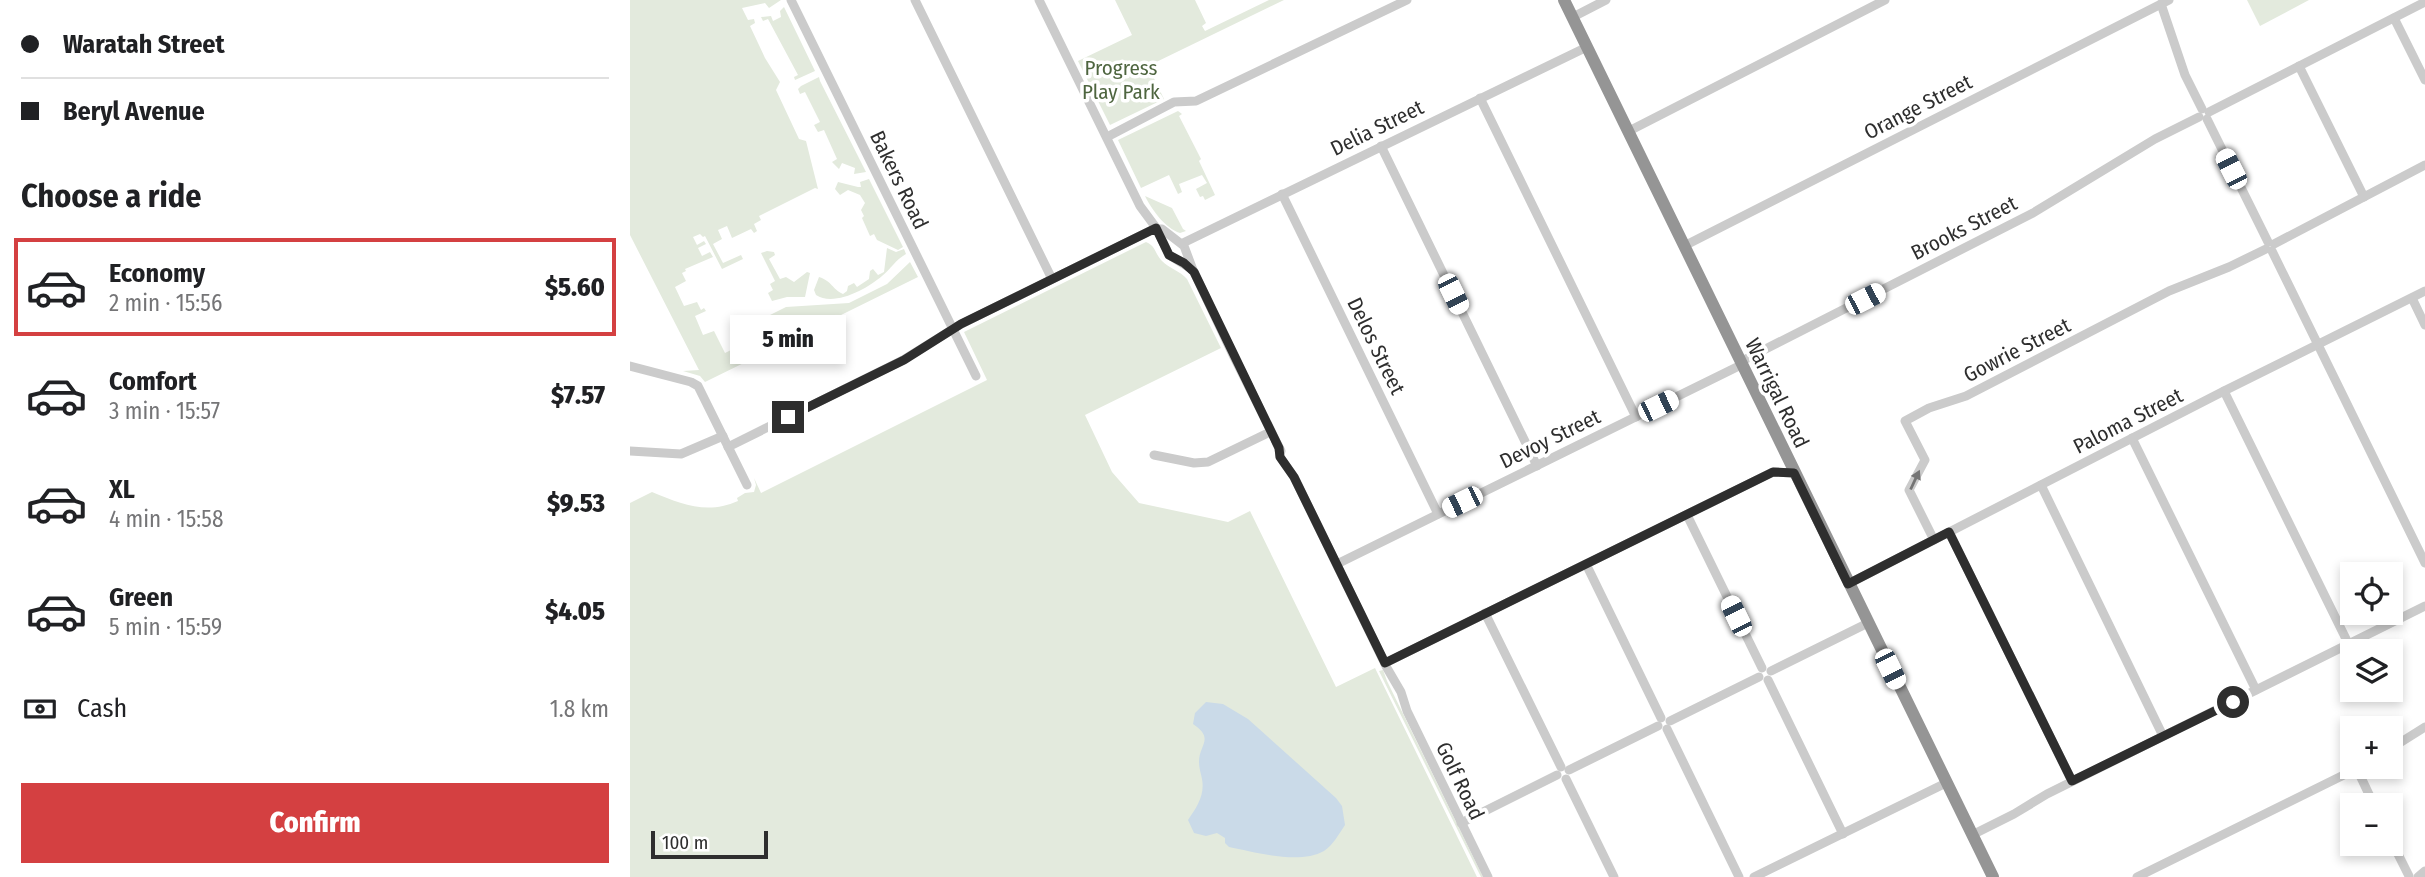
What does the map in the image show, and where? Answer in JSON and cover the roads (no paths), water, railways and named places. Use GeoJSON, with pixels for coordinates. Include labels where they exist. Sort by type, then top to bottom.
{"type":"FeatureCollection","features":[{"type":"Feature","properties":{"kind":"highway","name":"Warrigal Road"},"geometry":{"type":"LineString","coordinates":[[1564,0],[1993,877]]}},
{"type":"Feature","properties":{"kind":"street","name":"Bakers Road"},"geometry":{"type":"LineString","coordinates":[[791,0],[976,376]]}},
{"type":"Feature","properties":{"kind":"street"},"geometry":{"type":"LineString","coordinates":[[915,0],[1052,279]]}},
{"type":"Feature","properties":{"kind":"street"},"geometry":{"type":"LineString","coordinates":[[1039,0],[1140,206],[1156,228],[1167,253],[1193,271]]}},
{"type":"Feature","properties":{"kind":"street"},"geometry":{"type":"LineString","coordinates":[[1107,137],[1174,102],[1196,101],[1407,0]]}},
{"type":"Feature","properties":{"kind":"street"},"geometry":{"type":"LineString","coordinates":[[1573,17],[1606,0]]}},
{"type":"Feature","properties":{"kind":"street"},"geometry":{"type":"LineString","coordinates":[[1629,131],[1885,0]]}},
{"type":"Feature","properties":{"kind":"street"},"geometry":{"type":"LineString","coordinates":[[2165,2],[2185,75],[2425,563]]}},
{"type":"Feature","properties":{"kind":"street","name":"Orange Street"},"geometry":{"type":"LineString","coordinates":[[1684,246],[2165,2]]}},
{"type":"Feature","properties":{"kind":"street","name":"Brooks Street"},"geometry":{"type":"LineString","coordinates":[[1741,364],[2033,213],[2155,139],[2425,2]]}},
{"type":"Feature","properties":{"kind":"street"},"geometry":{"type":"LineString","coordinates":[[2394,18],[2425,80]]}},
{"type":"Feature","properties":{"kind":"street","name":"Delia Street"},"geometry":{"type":"LineString","coordinates":[[1181,244],[1587,47]]}},
{"type":"Feature","properties":{"kind":"street"},"geometry":{"type":"LineString","coordinates":[[2299,66],[2364,197]]}},
{"type":"Feature","properties":{"kind":"street"},"geometry":{"type":"LineString","coordinates":[[1480,98],[1636,417]]}},
{"type":"Feature","properties":{"kind":"street"},"geometry":{"type":"LineString","coordinates":[[1381,146],[1537,466]]}},
{"type":"Feature","properties":{"kind":"street","name":"Gowrie Street"},"geometry":{"type":"LineString","coordinates":[[1934,540],[1909,490],[1925,460],[1905,421],[1930,408],[1966,396],[2169,291],[2270,247],[2425,165]]}},
{"type":"Feature","properties":{"kind":"street","name":"Delos Street"},"geometry":{"type":"LineString","coordinates":[[1282,194],[1438,514]]}},
{"type":"Feature","properties":{"kind":"street"},"geometry":{"type":"LineString","coordinates":[[728,446],[904,360],[953,329],[1156,228],[1162,229],[1181,244]]}},
{"type":"Feature","properties":{"kind":"street"},"geometry":{"type":"LineString","coordinates":[[1166,247],[1168,242],[1181,244]]}},
{"type":"Feature","properties":{"kind":"street"},"geometry":{"type":"LineString","coordinates":[[1174,258],[1180,256],[1181,244]]}},
{"type":"Feature","properties":{"kind":"street","name":"Golf Road"},"geometry":{"type":"LineString","coordinates":[[1181,244],[1279,448],[1280,457],[1290,470],[1337,564],[1386,665],[1387,675],[1402,700],[1488,877]]}},
{"type":"Feature","properties":{"kind":"street","name":"Paloma Street"},"geometry":{"type":"LineString","coordinates":[[1848,584],[2425,291]]}},
{"type":"Feature","properties":{"kind":"street"},"geometry":{"type":"LineString","coordinates":[[2412,298],[2425,325]]}},
{"type":"Feature","properties":{"kind":"street","name":"Devoy Street"},"geometry":{"type":"LineString","coordinates":[[1337,564],[1741,364]]}},
{"type":"Feature","properties":{"kind":"street"},"geometry":{"type":"LineString","coordinates":[[630,366],[695,384],[747,485]]}},
{"type":"Feature","properties":{"kind":"street"},"geometry":{"type":"LineString","coordinates":[[2224,391],[2345,639]]}},
{"type":"Feature","properties":{"kind":"street"},"geometry":{"type":"LineString","coordinates":[[1154,454],[1194,463],[1208,462],[1270,432]]}},
{"type":"Feature","properties":{"kind":"street"},"geometry":{"type":"LineString","coordinates":[[630,451],[681,454],[723,436]]}},
{"type":"Feature","properties":{"kind":"street"},"geometry":{"type":"LineString","coordinates":[[2132,438],[2256,690]]}},
{"type":"Feature","properties":{"kind":"street"},"geometry":{"type":"LineString","coordinates":[[1386,665],[1485,613],[1773,472],[1794,473]]}},
{"type":"Feature","properties":{"kind":"street"},"geometry":{"type":"LineString","coordinates":[[2041,485],[2164,736]]}},
{"type":"Feature","properties":{"kind":"street"},"geometry":{"type":"LineString","coordinates":[[1687,515],[1843,834]]}},
{"type":"Feature","properties":{"kind":"street"},"geometry":{"type":"LineString","coordinates":[[1949,532],[2072,781]]}},
{"type":"Feature","properties":{"kind":"street"},"geometry":{"type":"LineString","coordinates":[[1586,564],[1739,877]]}},
{"type":"Feature","properties":{"kind":"street"},"geometry":{"type":"LineString","coordinates":[[2360,639],[2425,606]]}},
{"type":"Feature","properties":{"kind":"street"},"geometry":{"type":"LineString","coordinates":[[1485,613],[1614,877]]}},
{"type":"Feature","properties":{"kind":"street"},"geometry":{"type":"LineString","coordinates":[[1461,823],[1868,623]]}},
{"type":"Feature","properties":{"kind":"street"},"geometry":{"type":"LineString","coordinates":[[1972,835],[2072,781],[2340,649]]}},
{"type":"Feature","properties":{"kind":"street"},"geometry":{"type":"LineString","coordinates":[[2403,741],[2425,727]]}},
{"type":"Feature","properties":{"kind":"street"},"geometry":{"type":"LineString","coordinates":[[2137,877],[2340,778]]}},
{"type":"Feature","properties":{"kind":"street"},"geometry":{"type":"LineString","coordinates":[[1754,877],[1947,783]]}},
{"type":"Feature","properties":{"kind":"street"},"geometry":{"type":"LineString","coordinates":[[2399,856],[2409,877],[2416,877],[2425,871]]}},
{"type":"Feature","properties":{"kind":"water"},"geometry":{"type":"Polygon","coordinates":[[[1206,702],[1223,704],[1248,719],[1336,798],[1342,806],[1345,825],[1327,849],[1302,857],[1277,856],[1229,847],[1225,838],[1217,833],[1206,836],[1194,833],[1188,820],[1201,796],[1199,762],[1205,738],[1193,724],[1195,713],[1206,702]]]}},
{"type":"Feature","properties":{"kind":"park label","name":"Progress Play Park"},"geometry":{"type":"Point","coordinates":[1121,80]}}]}
